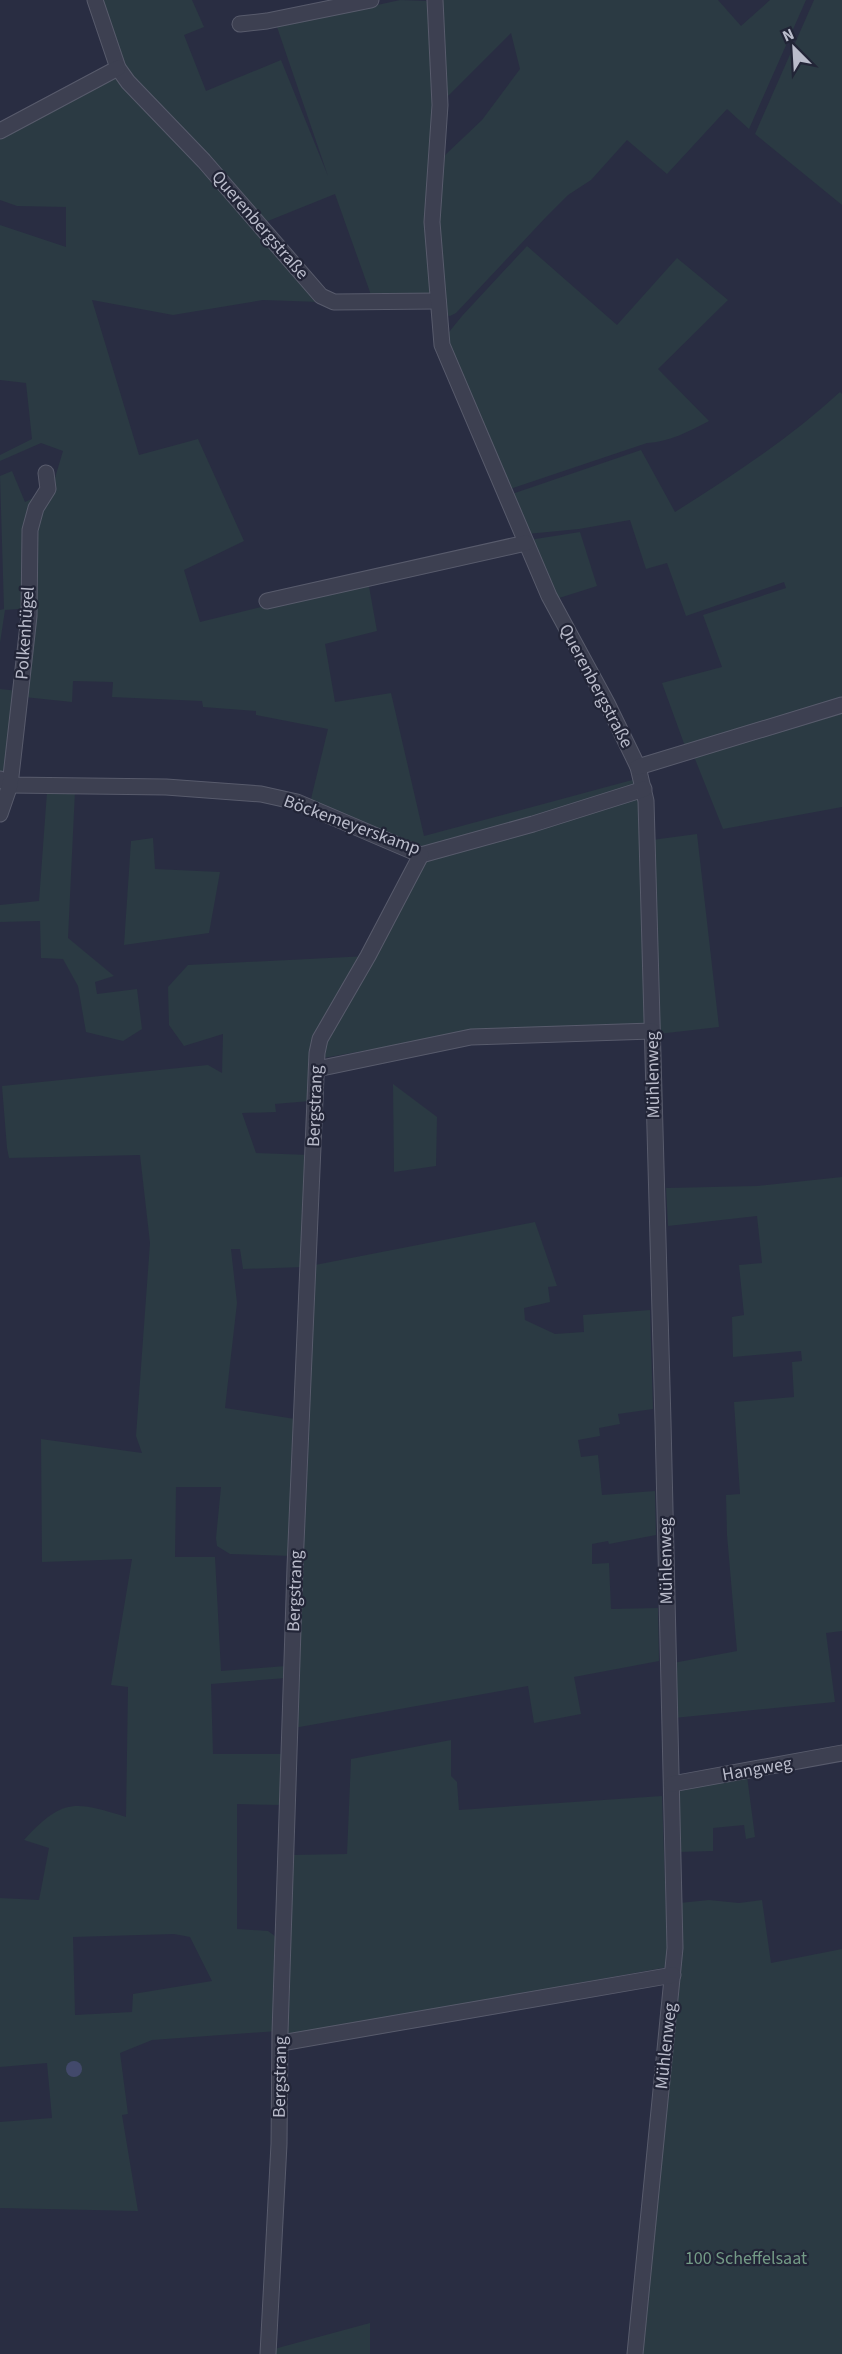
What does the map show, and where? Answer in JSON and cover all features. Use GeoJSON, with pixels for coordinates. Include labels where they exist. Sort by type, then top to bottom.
{"type":"FeatureCollection","features":[{"type":"Feature","properties":{"kind":"street"},"geometry":{"type":"LineString","coordinates":[[0,131],[118,68],[95,0]]}},
{"type":"Feature","properties":{"kind":"street"},"geometry":{"type":"LineString","coordinates":[[240,24],[267,21],[371,0]]}},
{"type":"Feature","properties":{"kind":"street","name":"Querenbergstraße"},"geometry":{"type":"LineString","coordinates":[[435,0],[440,105],[432,222],[439,330],[448,365],[552,602],[607,703],[638,767],[842,705]]}},
{"type":"Feature","properties":{"kind":"street","name":"Querenbergstraße"},"geometry":{"type":"LineString","coordinates":[[118,68],[128,82],[264,228],[321,296],[334,302],[438,301]]}},
{"type":"Feature","properties":{"kind":"street","name":"Polkenhügel"},"geometry":{"type":"LineString","coordinates":[[5,782],[29,616],[30,530],[36,508],[48,489],[46,473]]}},
{"type":"Feature","properties":{"kind":"street"},"geometry":{"type":"LineString","coordinates":[[267,601],[526,543]]}},
{"type":"Feature","properties":{"kind":"street","name":"Mühlenweg"},"geometry":{"type":"LineString","coordinates":[[635,2354],[675,1948],[650,898],[644,789],[638,767]]}},
{"type":"Feature","properties":{"kind":"street"},"geometry":{"type":"LineString","coordinates":[[0,814],[5,782]]}},
{"type":"Feature","properties":{"kind":"street","name":"Böckemeyerskamp"},"geometry":{"type":"LineString","coordinates":[[5,782],[166,787],[261,794],[297,802],[421,855],[644,789]]}},
{"type":"Feature","properties":{"kind":"street","name":"Bergstrang"},"geometry":{"type":"LineString","coordinates":[[268,2354],[279,2144],[295,1579],[317,1053],[320,1039],[368,956],[421,855]]}},
{"type":"Feature","properties":{"kind":"street"},"geometry":{"type":"LineString","coordinates":[[317,1069],[471,1037],[652,1031]]}},
{"type":"Feature","properties":{"kind":"street","name":"Hangweg"},"geometry":{"type":"LineString","coordinates":[[672,1784],[842,1753]]}},
{"type":"Feature","properties":{"kind":"street"},"geometry":{"type":"LineString","coordinates":[[281,2043],[673,1975]]}},
{"type":"Feature","properties":{"kind":"green space"},"geometry":{"type":"Polygon","coordinates":[[[102,0],[192,0],[204,27],[184,35],[206,91],[281,60],[328,176],[277,27],[400,0],[426,1],[431,7],[433,116],[428,157],[428,190],[432,298],[371,295],[335,194],[263,223],[123,65],[102,0]]]}},
{"type":"Feature","properties":{"kind":"green space"},"geometry":{"type":"Polygon","coordinates":[[[440,0],[718,0],[741,26],[770,0],[806,0],[749,129],[727,109],[667,174],[627,140],[591,180],[568,195],[456,313],[450,316],[446,315],[440,231],[440,186],[443,157],[482,120],[520,69],[511,33],[445,99],[440,0]]]}},
{"type":"Feature","properties":{"kind":"green space"},"geometry":{"type":"Polygon","coordinates":[[[814,0],[842,0],[842,205],[755,134],[814,0]]]}},
{"type":"Feature","properties":{"kind":"green space"},"geometry":{"type":"Polygon","coordinates":[[[116,76],[320,302],[263,300],[173,315],[92,300],[139,455],[198,439],[244,541],[184,570],[200,622],[368,581],[377,631],[325,644],[335,702],[391,693],[424,836],[636,779],[640,800],[649,1028],[476,1031],[312,1060],[310,1101],[275,1104],[276,1112],[242,1113],[256,1153],[310,1155],[304,1267],[243,1269],[240,1249],[231,1249],[237,1303],[225,1408],[295,1419],[292,1556],[230,1554],[217,1546],[221,1487],[176,1487],[175,1557],[215,1557],[221,1671],[286,1666],[286,1678],[211,1684],[213,1754],[284,1754],[281,1805],[237,1804],[237,1929],[268,1931],[279,1939],[278,2031],[152,2040],[120,2053],[128,2114],[122,2115],[138,2211],[0,2208],[0,2122],[52,2118],[47,2063],[0,2067],[0,1898],[39,1900],[49,1848],[24,1840],[49,1816],[60,1810],[81,1806],[126,1817],[128,1687],[111,1685],[132,1559],[42,1562],[41,1439],[142,1453],[136,1436],[150,1243],[140,1155],[9,1158],[2,1086],[208,1065],[222,1073],[223,1034],[184,1046],[169,1025],[168,987],[188,965],[368,956],[419,851],[310,803],[328,729],[256,715],[256,711],[203,707],[202,701],[112,697],[113,682],[73,681],[72,702],[24,697],[31,608],[5,610],[0,643],[0,610],[4,609],[0,476],[12,471],[25,502],[40,495],[32,531],[51,491],[63,451],[41,443],[0,461],[0,455],[32,439],[26,383],[0,380],[0,225],[66,247],[66,207],[17,206],[0,200],[0,137],[116,76]],[[174,1934],[73,1937],[75,2015],[132,2012],[133,1994],[212,1981],[190,1937],[174,1934]]]}},
{"type":"Feature","properties":{"kind":"green space"},"geometry":{"type":"Polygon","coordinates":[[[527,246],[617,325],[677,258],[728,300],[658,369],[709,421],[671,438],[647,443],[510,489],[445,337],[527,246]]]}},
{"type":"Feature","properties":{"kind":"green space"},"geometry":{"type":"Polygon","coordinates":[[[840,392],[842,394],[842,704],[686,749],[662,683],[722,667],[703,615],[786,588],[784,582],[686,616],[667,563],[646,569],[630,520],[579,529],[527,534],[509,495],[641,450],[675,512],[781,441],[840,392]]]}},
{"type":"Feature","properties":{"kind":"green space"},"geometry":{"type":"Polygon","coordinates":[[[580,532],[597,586],[556,599],[529,540],[580,532]]]}},
{"type":"Feature","properties":{"kind":"green space"},"geometry":{"type":"Polygon","coordinates":[[[0,689],[19,691],[8,780],[0,778],[0,689]]]}},
{"type":"Feature","properties":{"kind":"green space"},"geometry":{"type":"Polygon","coordinates":[[[842,707],[842,807],[723,829],[693,754],[842,707]]]}},
{"type":"Feature","properties":{"kind":"green space"},"geometry":{"type":"Polygon","coordinates":[[[75,791],[68,938],[114,976],[95,982],[97,994],[137,989],[142,1029],[123,1041],[86,1032],[78,986],[63,959],[41,958],[40,921],[0,922],[0,905],[39,901],[47,792],[75,791]]]}},
{"type":"Feature","properties":{"kind":"green space"},"geometry":{"type":"Polygon","coordinates":[[[697,834],[719,1027],[658,1034],[652,840],[697,834]]]}},
{"type":"Feature","properties":{"kind":"green space"},"geometry":{"type":"Polygon","coordinates":[[[153,838],[155,869],[220,872],[209,933],[124,945],[131,841],[153,838]]]}},
{"type":"Feature","properties":{"kind":"green space"},"geometry":{"type":"Polygon","coordinates":[[[393,1084],[437,1117],[436,1166],[394,1172],[393,1084]]]}},
{"type":"Feature","properties":{"kind":"green space"},"geometry":{"type":"Polygon","coordinates":[[[842,1177],[842,1631],[826,1633],[835,1702],[674,1718],[673,1663],[737,1651],[727,1535],[726,1495],[740,1494],[734,1402],[794,1397],[792,1362],[802,1361],[801,1351],[733,1357],[732,1317],[744,1315],[739,1265],[762,1263],[757,1216],[668,1226],[666,1188],[757,1186],[842,1177]]]}},
{"type":"Feature","properties":{"kind":"green space"},"geometry":{"type":"Polygon","coordinates":[[[535,1222],[557,1286],[548,1287],[550,1302],[524,1308],[525,1320],[555,1334],[584,1332],[583,1315],[650,1310],[653,1409],[618,1414],[620,1424],[599,1428],[600,1436],[578,1440],[581,1457],[598,1455],[602,1495],[655,1491],[656,1535],[609,1544],[608,1541],[592,1544],[592,1564],[609,1563],[611,1609],[658,1608],[659,1661],[574,1677],[581,1714],[534,1723],[528,1686],[294,1728],[315,1265],[535,1222]]]}},
{"type":"Feature","properties":{"kind":"green space"},"geometry":{"type":"Polygon","coordinates":[[[451,1740],[451,1776],[457,1782],[459,1810],[662,1796],[668,1967],[286,2036],[292,1855],[347,1854],[351,1759],[451,1740]]]}},
{"type":"Feature","properties":{"kind":"green space"},"geometry":{"type":"Polygon","coordinates":[[[747,1776],[755,1837],[746,1839],[744,1825],[713,1828],[713,1851],[678,1852],[677,1788],[747,1776]]]}},
{"type":"Feature","properties":{"kind":"green space","name":"100 Scheffelsaat"},"geometry":{"type":"Polygon","coordinates":[[[709,1900],[739,1903],[762,1900],[771,1963],[842,1949],[842,2354],[640,2354],[679,1903],[709,1900]]]}},
{"type":"Feature","properties":{"kind":"green space"},"geometry":{"type":"Polygon","coordinates":[[[370,2323],[370,2354],[274,2354],[274,2349],[370,2323]]]}},
{"type":"Feature","properties":{"kind":"water"},"geometry":{"type":"Polygon","coordinates":[[[71,2061],[77,2061],[82,2069],[80,2075],[71,2077],[66,2072],[66,2066],[71,2061]]]}}]}
